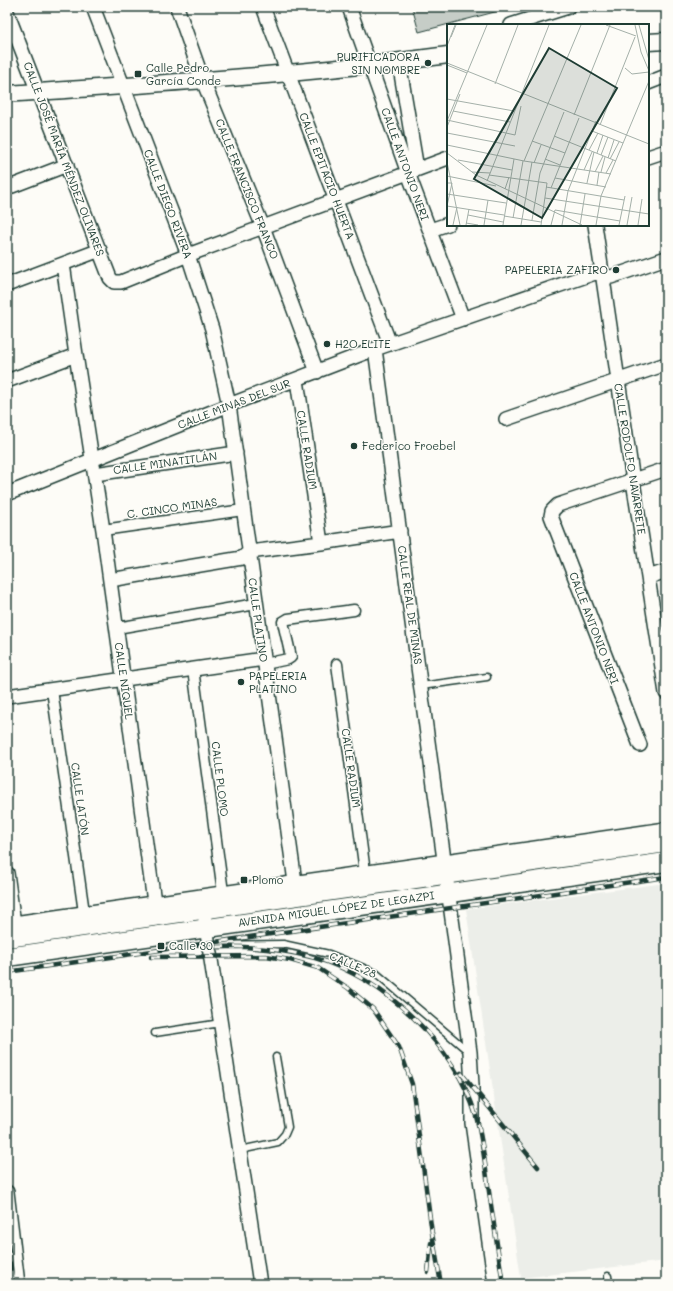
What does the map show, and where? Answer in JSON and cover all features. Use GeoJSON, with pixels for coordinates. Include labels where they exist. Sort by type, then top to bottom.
{"type":"FeatureCollection","features":[{"type":"Feature","properties":{"kind":"main road","name":"AVENIDA MIGUEL LÓPEZ DE LEGAZPI"},"geometry":{"type":"LineString","coordinates":[[11,930],[446,868],[666,843]]}},
{"type":"Feature","properties":{"kind":"main road","name":"AVENIDA MIGUEL LÓPEZ DE LEGAZPI"},"geometry":{"type":"LineString","coordinates":[[13,956],[666,862]]}},
{"type":"Feature","properties":{"kind":"street","name":"CALLE DIEGO RIVERA"},"geometry":{"type":"LineString","coordinates":[[93,7],[188,255],[212,329],[229,404]]}},
{"type":"Feature","properties":{"kind":"street","name":"CALLE FRANCISCO FRANCO"},"geometry":{"type":"LineString","coordinates":[[177,7],[203,81],[262,227],[317,372]]}},
{"type":"Feature","properties":{"kind":"street","name":"CALLE EPITACIO HUERTA"},"geometry":{"type":"LineString","coordinates":[[263,7],[390,344]]}},
{"type":"Feature","properties":{"kind":"street","name":"CALLE ANTONIO NERI"},"geometry":{"type":"LineString","coordinates":[[349,7],[369,66],[412,171],[430,230],[463,320]]}},
{"type":"Feature","properties":{"kind":"street"},"geometry":{"type":"LineString","coordinates":[[514,24],[568,7]]}},
{"type":"Feature","properties":{"kind":"street","name":"CALLE JOSÉ MARÍA MÉNDEZ OLIVARES"},"geometry":{"type":"LineString","coordinates":[[7,12],[110,278],[114,282],[121,282],[188,255]]}},
{"type":"Feature","properties":{"kind":"street"},"geometry":{"type":"LineString","coordinates":[[649,42],[666,41]]}},
{"type":"Feature","properties":{"kind":"street"},"geometry":{"type":"LineString","coordinates":[[7,94],[287,74],[369,66],[447,55]]}},
{"type":"Feature","properties":{"kind":"street"},"geometry":{"type":"LineString","coordinates":[[399,62],[412,171]]}},
{"type":"Feature","properties":{"kind":"street"},"geometry":{"type":"LineString","coordinates":[[649,83],[666,76]]}},
{"type":"Feature","properties":{"kind":"street"},"geometry":{"type":"LineString","coordinates":[[649,157],[666,151]]}},
{"type":"Feature","properties":{"kind":"street"},"geometry":{"type":"LineString","coordinates":[[188,255],[447,158]]}},
{"type":"Feature","properties":{"kind":"street"},"geometry":{"type":"LineString","coordinates":[[7,188],[67,165]]}},
{"type":"Feature","properties":{"kind":"street"},"geometry":{"type":"LineString","coordinates":[[430,230],[447,224]]}},
{"type":"Feature","properties":{"kind":"street","name":"CALLE RODOLFO NAVARRETE"},"geometry":{"type":"LineString","coordinates":[[595,226],[632,481],[649,577],[666,692]]}},
{"type":"Feature","properties":{"kind":"street"},"geometry":{"type":"LineString","coordinates":[[7,285],[100,250]]}},
{"type":"Feature","properties":{"kind":"street","name":"CALLE MINAS DEL SUR"},"geometry":{"type":"LineString","coordinates":[[7,494],[229,404],[297,380],[375,349],[463,320],[595,273],[610,277],[666,258]]}},
{"type":"Feature","properties":{"kind":"street","name":"CALLE NÍQUEL"},"geometry":{"type":"LineString","coordinates":[[64,264],[76,355],[117,628],[154,902]]}},
{"type":"Feature","properties":{"kind":"street","name":"CALLE REAL DE MINAS"},"geometry":{"type":"LineString","coordinates":[[375,349],[449,893]]}},
{"type":"Feature","properties":{"kind":"street"},"geometry":{"type":"LineString","coordinates":[[7,381],[76,355]]}},
{"type":"Feature","properties":{"kind":"street"},"geometry":{"type":"LineString","coordinates":[[506,419],[666,364]]}},
{"type":"Feature","properties":{"kind":"street","name":"CALLE RADIUM"},"geometry":{"type":"LineString","coordinates":[[297,380],[321,543]]}},
{"type":"Feature","properties":{"kind":"street","name":"CALLE PLATINO"},"geometry":{"type":"LineString","coordinates":[[229,404],[295,882]]}},
{"type":"Feature","properties":{"kind":"street","name":"CALLE MINATITLÁN"},"geometry":{"type":"LineString","coordinates":[[95,474],[236,453]]}},
{"type":"Feature","properties":{"kind":"street"},"geometry":{"type":"LineString","coordinates":[[632,481],[666,469]]}},
{"type":"Feature","properties":{"kind":"street","name":"CALLE ANTONIO NERI"},"geometry":{"type":"LineString","coordinates":[[632,481],[558,505],[552,511],[551,516],[640,745]]}},
{"type":"Feature","properties":{"kind":"street","name":"C. CINCO MINAS"},"geometry":{"type":"LineString","coordinates":[[103,530],[244,510]]}},
{"type":"Feature","properties":{"kind":"street"},"geometry":{"type":"LineString","coordinates":[[110,580],[242,558],[249,552],[400,531]]}},
{"type":"Feature","properties":{"kind":"street"},"geometry":{"type":"LineString","coordinates":[[649,577],[666,571]]}},
{"type":"Feature","properties":{"kind":"street"},"geometry":{"type":"LineString","coordinates":[[117,628],[256,604]]}},
{"type":"Feature","properties":{"kind":"street"},"geometry":{"type":"LineString","coordinates":[[7,696],[194,669],[288,659],[291,657],[283,622],[288,618],[354,610]]}},
{"type":"Feature","properties":{"kind":"street","name":"CALLE RADIUM"},"geometry":{"type":"LineString","coordinates":[[337,664],[365,872]]}},
{"type":"Feature","properties":{"kind":"street","name":"CALLE PLOMO"},"geometry":{"type":"LineString","coordinates":[[194,669],[223,892]]}},
{"type":"Feature","properties":{"kind":"street","name":"CALLE LATÓN"},"geometry":{"type":"LineString","coordinates":[[52,690],[84,912]]}},
{"type":"Feature","properties":{"kind":"street","name":"AVENIDA MIGUEL LÓPEZ DE LEGAZPI"},"geometry":{"type":"LineString","coordinates":[[11,930],[84,912],[154,902],[203,903],[223,892],[365,872],[446,868],[666,829]]}},
{"type":"Feature","properties":{"kind":"street"},"geometry":{"type":"LineString","coordinates":[[7,873],[13,956]]}},
{"type":"Feature","properties":{"kind":"street"},"geometry":{"type":"LineString","coordinates":[[449,893],[470,1052],[472,1123],[495,1284]]}},
{"type":"Feature","properties":{"kind":"street"},"geometry":{"type":"LineString","coordinates":[[203,903],[260,1284]]}},
{"type":"Feature","properties":{"kind":"street"},"geometry":{"type":"LineString","coordinates":[[7,1192],[18,1284]]}},
{"type":"Feature","properties":{"kind":"lane"},"geometry":{"type":"LineString","coordinates":[[421,686],[487,677]]}},
{"type":"Feature","properties":{"kind":"lane","name":"CALLE 28"},"geometry":{"type":"LineString","coordinates":[[209,945],[283,944],[329,954],[376,973],[470,1052]]}},
{"type":"Feature","properties":{"kind":"lane"},"geometry":{"type":"LineString","coordinates":[[155,1033],[221,1023]]}},
{"type":"Feature","properties":{"kind":"lane"},"geometry":{"type":"LineString","coordinates":[[240,1150],[278,1142],[285,1134],[288,1127],[276,1058]]}},
{"type":"Feature","properties":{"kind":"lane"},"geometry":{"type":"LineString","coordinates":[[608,1276],[609,1284]]}},
{"type":"Feature","properties":{"kind":"shaded area"},"geometry":{"type":"Polygon","coordinates":[[[666,883],[666,1261],[521,1278],[466,909],[666,883]]]}},
{"type":"Feature","properties":{"kind":"building"},"geometry":{"type":"Polygon","coordinates":[[[412,7],[505,7],[506,9],[447,24],[419,32],[412,7]]]}},
{"type":"Feature","properties":{"kind":"railway"},"geometry":{"type":"LineString","coordinates":[[7,972],[666,877]]}},
{"type":"Feature","properties":{"kind":"railway"},"geometry":{"type":"LineString","coordinates":[[216,947],[279,950],[315,958],[341,968],[367,981],[391,999],[414,1019],[435,1041],[452,1065],[466,1090],[476,1116],[483,1150],[503,1284]]}},
{"type":"Feature","properties":{"kind":"railway"},"geometry":{"type":"LineString","coordinates":[[151,957],[266,956],[290,960],[318,968],[348,988],[373,1009],[399,1047],[412,1084],[432,1233],[441,1284]]}},
{"type":"Feature","properties":{"kind":"railway"},"geometry":{"type":"LineString","coordinates":[[461,1073],[538,1167]]}},
{"type":"Feature","properties":{"kind":"railway"},"geometry":{"type":"LineString","coordinates":[[7,1235],[13,1284]]}},
{"type":"Feature","properties":{"kind":"railway"},"geometry":{"type":"LineString","coordinates":[[428,1272],[431,1243]]}},
{"type":"Feature","properties":{"kind":"place","name":"PURIFICADORA SIN NOMBRE"},"geometry":{"type":"Point","coordinates":[428,63]}},
{"type":"Feature","properties":{"kind":"place","name":"Calle Pedro García Conde"},"geometry":{"type":"Point","coordinates":[138,74]}},
{"type":"Feature","properties":{"kind":"place","name":"PAPELERIA ZAFIRO"},"geometry":{"type":"Point","coordinates":[616,270]}},
{"type":"Feature","properties":{"kind":"place","name":"H2O ELITE"},"geometry":{"type":"Point","coordinates":[327,344]}},
{"type":"Feature","properties":{"kind":"place","name":"Federico Froebel"},"geometry":{"type":"Point","coordinates":[354,446]}},
{"type":"Feature","properties":{"kind":"place","name":"PAPELERIA PLATINO"},"geometry":{"type":"Point","coordinates":[241,682]}},
{"type":"Feature","properties":{"kind":"place","name":"Plomo"},"geometry":{"type":"Point","coordinates":[244,880]}},
{"type":"Feature","properties":{"kind":"place","name":"Calle 30"},"geometry":{"type":"Point","coordinates":[161,946]}}]}
